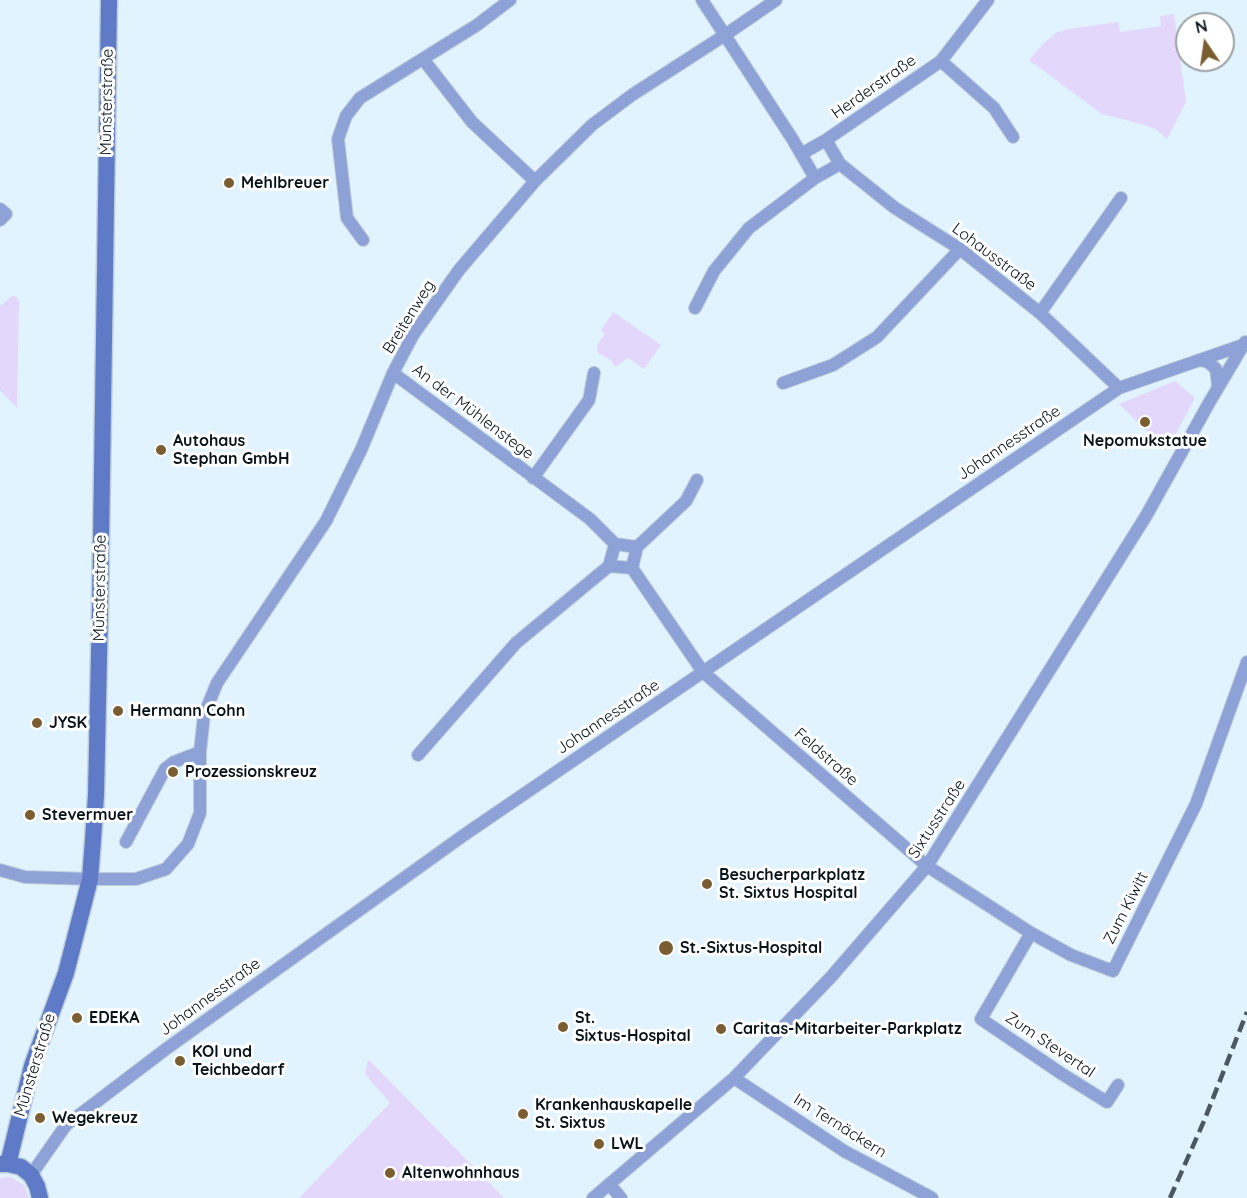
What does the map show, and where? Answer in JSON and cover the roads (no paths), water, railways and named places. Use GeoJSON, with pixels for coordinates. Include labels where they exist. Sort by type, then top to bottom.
{"type":"FeatureCollection","features":[{"type":"Feature","properties":{"kind":"main road","name":"Münsterstraße"},"geometry":{"type":"LineString","coordinates":[[4,1164],[41,1036],[66,973],[90,879],[96,795],[109,0]]}},
{"type":"Feature","properties":{"kind":"main road"},"geometry":{"type":"LineString","coordinates":[[4,1164],[21,1167],[31,1175],[37,1185],[40,1198]]}},
{"type":"Feature","properties":{"kind":"street"},"geometry":{"type":"LineString","coordinates":[[363,240],[347,218],[338,139],[346,116],[360,98],[477,25],[510,0]]}},
{"type":"Feature","properties":{"kind":"street"},"geometry":{"type":"LineString","coordinates":[[702,0],[814,178]]}},
{"type":"Feature","properties":{"kind":"street","name":"Breitenweg"},"geometry":{"type":"LineString","coordinates":[[0,870],[25,877],[136,879],[166,869],[188,844],[200,813],[200,752],[204,715],[218,683],[326,521],[361,450],[393,373],[414,335],[459,270],[535,182],[592,125],[609,111],[776,0]]}},
{"type":"Feature","properties":{"kind":"street","name":"Herderstraße"},"geometry":{"type":"LineString","coordinates":[[826,140],[941,61],[988,0]]}},
{"type":"Feature","properties":{"kind":"street"},"geometry":{"type":"LineString","coordinates":[[423,59],[472,122],[535,182]]}},
{"type":"Feature","properties":{"kind":"street","name":"Herderstraße"},"geometry":{"type":"LineString","coordinates":[[941,61],[994,108],[1013,137]]}},
{"type":"Feature","properties":{"kind":"street"},"geometry":{"type":"LineString","coordinates":[[801,154],[826,140]]}},
{"type":"Feature","properties":{"kind":"street","name":"Lohausstraße"},"geometry":{"type":"LineString","coordinates":[[826,140],[840,165],[895,208],[960,249],[1040,313],[1119,388]]}},
{"type":"Feature","properties":{"kind":"street"},"geometry":{"type":"LineString","coordinates":[[695,308],[714,271],[749,228],[814,178],[840,165]]}},
{"type":"Feature","properties":{"kind":"street"},"geometry":{"type":"LineString","coordinates":[[1040,313],[1121,198]]}},
{"type":"Feature","properties":{"kind":"street"},"geometry":{"type":"LineString","coordinates":[[0,209],[6,214],[0,220]]}},
{"type":"Feature","properties":{"kind":"street"},"geometry":{"type":"LineString","coordinates":[[783,383],[833,365],[878,337],[960,249]]}},
{"type":"Feature","properties":{"kind":"street","name":"Johannesstraße"},"geometry":{"type":"LineString","coordinates":[[31,1175],[66,1125],[165,1049],[464,835],[1119,388],[1245,343]]}},
{"type":"Feature","properties":{"kind":"street","name":"Sixtusstraße"},"geometry":{"type":"LineString","coordinates":[[593,1198],[734,1078],[831,977],[927,866],[1146,516],[1245,343]]}},
{"type":"Feature","properties":{"kind":"street"},"geometry":{"type":"LineString","coordinates":[[1199,360],[1208,362],[1216,369],[1219,379],[1218,387]]}},
{"type":"Feature","properties":{"kind":"street","name":"An der Mühlenstege"},"geometry":{"type":"LineString","coordinates":[[393,373],[590,519],[615,544]]}},
{"type":"Feature","properties":{"kind":"street","name":"An der Mühlenstege"},"geometry":{"type":"LineString","coordinates":[[533,478],[588,400],[594,373]]}},
{"type":"Feature","properties":{"kind":"street"},"geometry":{"type":"LineString","coordinates":[[697,480],[686,501],[637,547],[632,568],[703,672]]}},
{"type":"Feature","properties":{"kind":"street"},"geometry":{"type":"LineString","coordinates":[[418,755],[516,643],[609,566],[615,544],[637,547]]}},
{"type":"Feature","properties":{"kind":"street"},"geometry":{"type":"LineString","coordinates":[[609,566],[632,568]]}},
{"type":"Feature","properties":{"kind":"street","name":"Zum Kiwitt"},"geometry":{"type":"LineString","coordinates":[[927,866],[1031,933],[1071,955],[1113,971],[1196,804],[1247,662]]}},
{"type":"Feature","properties":{"kind":"street","name":"Feldstraße"},"geometry":{"type":"LineString","coordinates":[[703,672],[927,866]]}},
{"type":"Feature","properties":{"kind":"street"},"geometry":{"type":"LineString","coordinates":[[126,842],[165,769],[174,762],[200,752]]}},
{"type":"Feature","properties":{"kind":"street","name":"Zum Stevertal"},"geometry":{"type":"LineString","coordinates":[[1031,933],[981,1019],[1107,1102],[1118,1085]]}},
{"type":"Feature","properties":{"kind":"street","name":"Im Ternäckern"},"geometry":{"type":"LineString","coordinates":[[734,1078],[844,1151],[932,1198]]}},
{"type":"Feature","properties":{"kind":"street"},"geometry":{"type":"LineString","coordinates":[[609,1184],[621,1198]]}},
{"type":"Feature","properties":{"kind":"railway"},"geometry":{"type":"LineString","coordinates":[[1170,1198],[1204,1121],[1247,1012]]}},
{"type":"Feature","properties":{"kind":"place","name":"Mehlbreuer"},"geometry":{"type":"Point","coordinates":[229,183]}},
{"type":"Feature","properties":{"kind":"place","name":"Nepomukstatue"},"geometry":{"type":"Point","coordinates":[1145,422]}},
{"type":"Feature","properties":{"kind":"place","name":"Autohaus Stephan GmbH"},"geometry":{"type":"Point","coordinates":[161,450]}},
{"type":"Feature","properties":{"kind":"place","name":"Hermann Cohn"},"geometry":{"type":"Point","coordinates":[118,711]}},
{"type":"Feature","properties":{"kind":"place","name":"JYSK"},"geometry":{"type":"Point","coordinates":[37,723]}},
{"type":"Feature","properties":{"kind":"place","name":"Prozessionskreuz"},"geometry":{"type":"Point","coordinates":[173,772]}},
{"type":"Feature","properties":{"kind":"place","name":"Stevermuer"},"geometry":{"type":"Point","coordinates":[30,815]}},
{"type":"Feature","properties":{"kind":"place","name":"Besucherparkplatz St. Sixtus Hospital"},"geometry":{"type":"Point","coordinates":[707,884]}},
{"type":"Feature","properties":{"kind":"place","name":"St.-Sixtus-Hospital"},"geometry":{"type":"Point","coordinates":[666,948]}},
{"type":"Feature","properties":{"kind":"place","name":"EDEKA"},"geometry":{"type":"Point","coordinates":[77,1018]}},
{"type":"Feature","properties":{"kind":"place","name":"St. Sixtus-Hospital"},"geometry":{"type":"Point","coordinates":[563,1027]}},
{"type":"Feature","properties":{"kind":"place","name":"Caritas-Mitarbeiter-Parkplatz"},"geometry":{"type":"Point","coordinates":[721,1029]}},
{"type":"Feature","properties":{"kind":"place","name":"KOI und Teichbedarf"},"geometry":{"type":"Point","coordinates":[180,1061]}},
{"type":"Feature","properties":{"kind":"place","name":"Krankenhauskapelle St. Sixtus"},"geometry":{"type":"Point","coordinates":[523,1114]}},
{"type":"Feature","properties":{"kind":"place","name":"Wegekreuz"},"geometry":{"type":"Point","coordinates":[40,1118]}},
{"type":"Feature","properties":{"kind":"place","name":"LWL"},"geometry":{"type":"Point","coordinates":[599,1144]}},
{"type":"Feature","properties":{"kind":"place","name":"Altenwohnhaus"},"geometry":{"type":"Point","coordinates":[390,1173]}}]}
